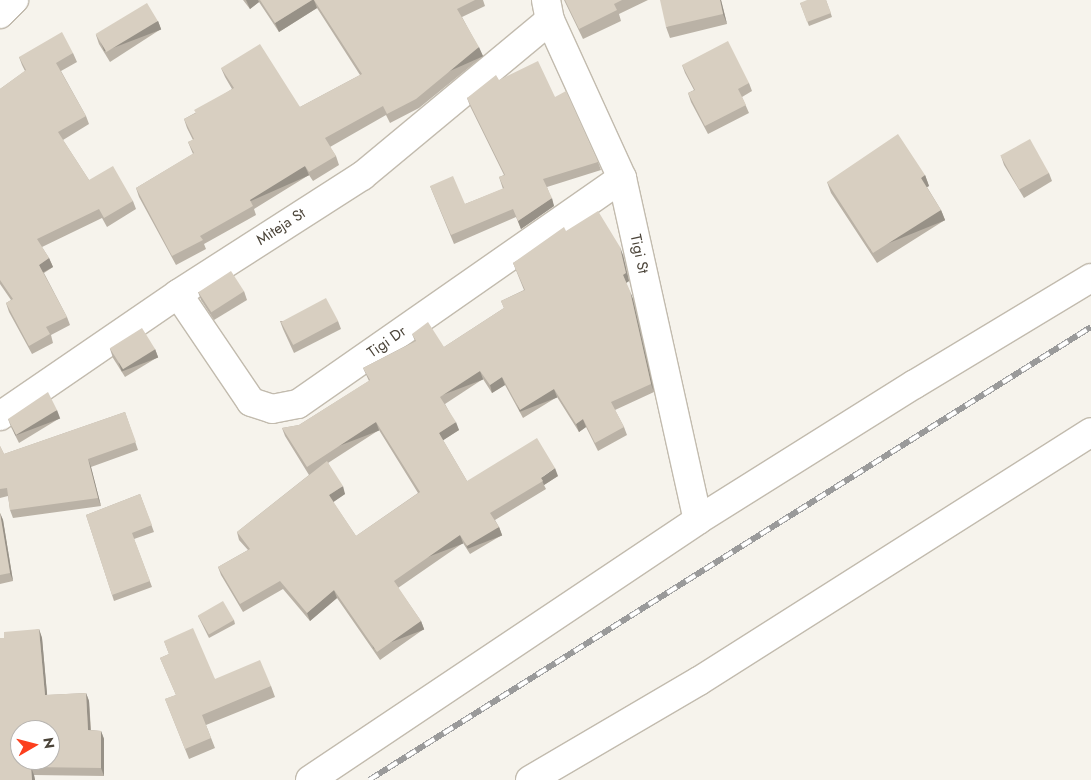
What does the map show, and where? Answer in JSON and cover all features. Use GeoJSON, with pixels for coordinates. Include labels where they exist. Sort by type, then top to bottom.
{"type":"FeatureCollection","features":[{"type":"Feature","properties":{"kind":"street"},"geometry":{"type":"LineString","coordinates":[[0,14],[14,0]]}},
{"type":"Feature","properties":{"kind":"street","name":"Tigi St"},"geometry":{"type":"LineString","coordinates":[[548,10],[622,178],[698,520]]}},
{"type":"Feature","properties":{"kind":"street","name":"Miteja St"},"geometry":{"type":"LineString","coordinates":[[0,416],[178,294],[362,176],[548,10]]}},
{"type":"Feature","properties":{"kind":"street","name":"Tigi Dr"},"geometry":{"type":"LineString","coordinates":[[178,294],[251,402],[272,410],[298,404],[622,178]]}},
{"type":"Feature","properties":{"kind":"street"},"geometry":{"type":"LineString","coordinates":[[310,780],[698,520],[915,384],[1091,278]]}},
{"type":"Feature","properties":{"kind":"street"},"geometry":{"type":"LineString","coordinates":[[530,780],[699,680],[1091,432]]}},
{"type":"Feature","properties":{"kind":"building"},"geometry":{"type":"Polygon","coordinates":[[[260,0],[312,0],[275,23],[260,0]]]}},
{"type":"Feature","properties":{"kind":"building"},"geometry":{"type":"Polygon","coordinates":[[[314,0],[475,0],[457,9],[479,47],[416,99],[387,114],[383,106],[325,138],[336,156],[309,172],[305,166],[250,200],[253,206],[200,236],[203,240],[172,256],[136,188],[194,153],[188,142],[194,139],[184,119],[196,113],[194,110],[234,88],[221,68],[260,44],[300,107],[362,74],[314,0]]]}},
{"type":"Feature","properties":{"kind":"building"},"geometry":{"type":"Polygon","coordinates":[[[565,0],[622,0],[614,4],[617,10],[579,29],[565,0]]]}},
{"type":"Feature","properties":{"kind":"building"},"geometry":{"type":"Polygon","coordinates":[[[660,0],[720,0],[723,14],[666,27],[660,0]]]}},
{"type":"Feature","properties":{"kind":"building"},"geometry":{"type":"Polygon","coordinates":[[[807,0],[826,0],[831,13],[807,22],[800,3],[807,0]]]}},
{"type":"Feature","properties":{"kind":"building"},"geometry":{"type":"Polygon","coordinates":[[[147,3],[158,21],[106,52],[96,34],[147,3]]]}},
{"type":"Feature","properties":{"kind":"building"},"geometry":{"type":"Polygon","coordinates":[[[62,32],[73,53],[56,63],[86,116],[58,132],[89,180],[113,166],[133,201],[104,218],[99,209],[37,239],[49,258],[39,265],[67,317],[46,327],[50,334],[29,346],[6,303],[13,299],[0,280],[0,89],[26,70],[19,57],[62,32]]]}},
{"type":"Feature","properties":{"kind":"building"},"geometry":{"type":"Polygon","coordinates":[[[728,41],[749,83],[738,89],[746,105],[705,126],[688,93],[695,90],[682,65],[728,41]]]}},
{"type":"Feature","properties":{"kind":"building"},"geometry":{"type":"Polygon","coordinates":[[[538,61],[555,97],[566,91],[598,162],[543,179],[552,198],[518,221],[513,209],[451,235],[430,186],[453,176],[465,204],[504,188],[499,177],[505,175],[467,98],[496,75],[499,80],[538,61]]]}},
{"type":"Feature","properties":{"kind":"building"},"geometry":{"type":"Polygon","coordinates":[[[898,134],[925,175],[921,178],[941,210],[873,253],[827,182],[898,134]]]}},
{"type":"Feature","properties":{"kind":"building"},"geometry":{"type":"Polygon","coordinates":[[[1030,139],[1049,173],[1019,190],[1000,155],[1030,139]]]}},
{"type":"Feature","properties":{"kind":"building"},"geometry":{"type":"Polygon","coordinates":[[[598,211],[620,247],[626,273],[623,275],[630,291],[651,384],[611,402],[624,427],[595,443],[583,419],[576,424],[554,389],[520,410],[502,377],[490,385],[480,371],[440,397],[456,422],[439,433],[467,481],[537,438],[555,468],[541,478],[543,481],[490,513],[499,527],[467,546],[460,535],[394,581],[421,621],[377,652],[334,590],[307,613],[280,581],[240,604],[218,567],[250,549],[237,532],[327,461],[343,486],[329,495],[356,536],[420,492],[376,422],[307,467],[282,428],[299,425],[370,380],[363,368],[416,341],[412,334],[428,322],[444,347],[504,308],[501,301],[525,290],[513,263],[564,227],[566,231],[598,211]]]}},
{"type":"Feature","properties":{"kind":"building"},"geometry":{"type":"Polygon","coordinates":[[[231,271],[244,291],[211,312],[198,292],[231,271]]]}},
{"type":"Feature","properties":{"kind":"building"},"geometry":{"type":"Polygon","coordinates":[[[326,298],[338,321],[293,345],[281,322],[326,298]]]}},
{"type":"Feature","properties":{"kind":"building"},"geometry":{"type":"Polygon","coordinates":[[[142,328],[155,349],[123,369],[110,348],[142,328]]]}},
{"type":"Feature","properties":{"kind":"building"},"geometry":{"type":"Polygon","coordinates":[[[48,392],[57,410],[16,435],[8,419],[48,392]]]}},
{"type":"Feature","properties":{"kind":"building"},"geometry":{"type":"Polygon","coordinates":[[[125,412],[136,442],[88,459],[98,498],[10,510],[7,488],[0,489],[0,446],[4,454],[125,412]]]}},
{"type":"Feature","properties":{"kind":"building"},"geometry":{"type":"Polygon","coordinates":[[[140,494],[152,525],[132,533],[150,581],[112,595],[86,515],[140,494]]]}},
{"type":"Feature","properties":{"kind":"building"},"geometry":{"type":"Polygon","coordinates":[[[0,513],[10,573],[0,575],[0,513]]]}},
{"type":"Feature","properties":{"kind":"building"},"geometry":{"type":"Polygon","coordinates":[[[223,601],[234,620],[209,635],[198,616],[223,601]]]}},
{"type":"Feature","properties":{"kind":"building"},"geometry":{"type":"Polygon","coordinates":[[[193,628],[215,679],[260,660],[271,686],[202,715],[211,738],[185,749],[165,699],[176,695],[160,658],[169,654],[164,641],[193,628]]]}},
{"type":"Feature","properties":{"kind":"building"},"geometry":{"type":"Polygon","coordinates":[[[39,629],[45,695],[86,693],[88,730],[101,731],[101,768],[60,767],[60,720],[10,720],[10,770],[31,770],[32,780],[0,780],[0,638],[4,638],[4,632],[39,629]]]}},
{"type":"Feature","properties":{"kind":"railway"},"geometry":{"type":"LineString","coordinates":[[369,780],[1091,327]]}}]}
